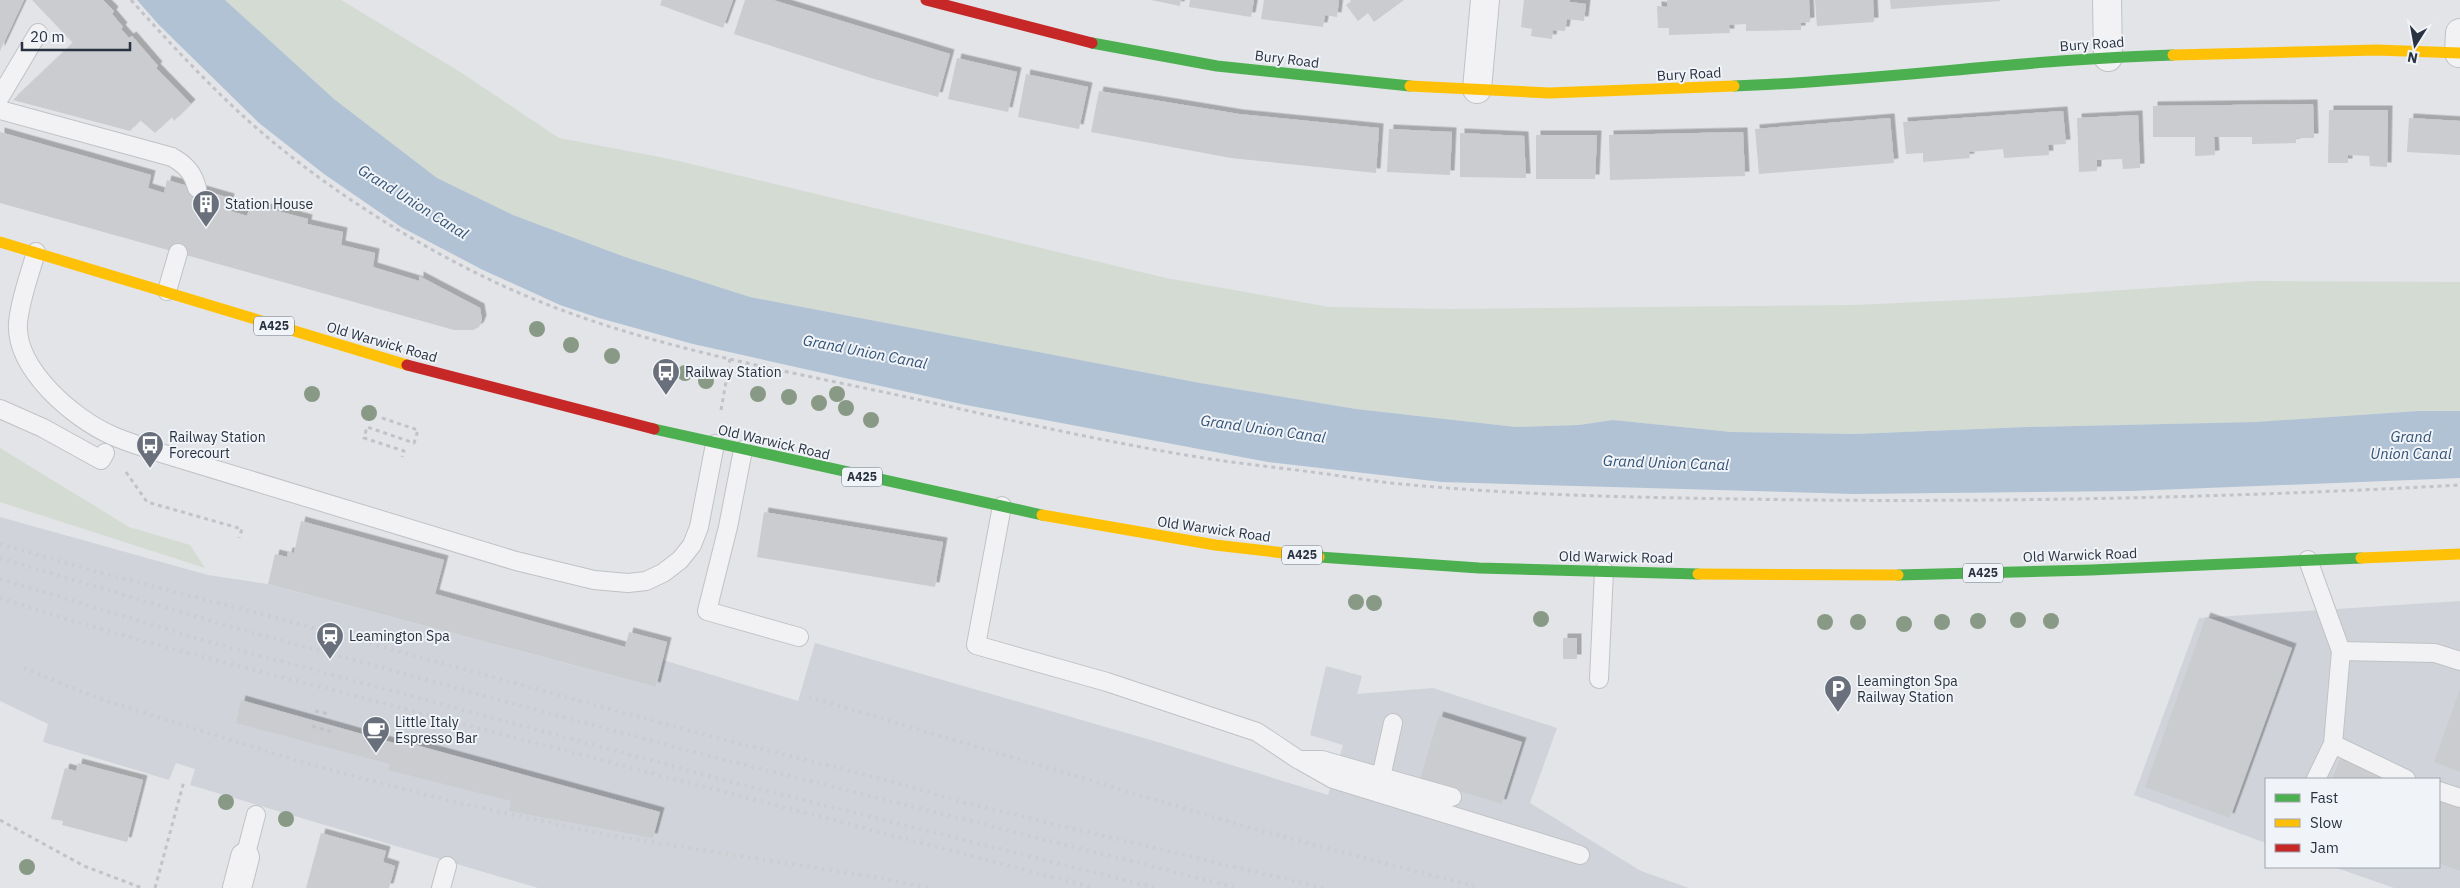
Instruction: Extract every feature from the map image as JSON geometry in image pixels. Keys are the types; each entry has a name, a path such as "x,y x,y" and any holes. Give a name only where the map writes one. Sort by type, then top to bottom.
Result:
{"main road":[{"name":"Bury Road","path":"926,0 1066,38 1122,50 1217,66 1381,84 1559,93 1784,84 2108,57 2460,46"},
{"name":"Old Warwick Road","path":"0,242 168,291 295,333 416,368 600,416 743,450 1133,533 1270,552 1404,563 1604,571 1882,575 2038,572 2460,554"}],"street":[{"path":"1476,89 1485,0"},
{"path":"2107,0 2108,57"},
{"path":"237,888 245,857"}],"lane":[{"path":"0,97 38,33"},
{"path":"0,110 172,157 183,163 190,171 197,188"},
{"path":"36,252 18,323 24,356 50,391 91,424 110,435 151,450 516,560 594,580 611,582 646,581 663,573 680,560 692,545 699,527 716,444"},
{"path":"168,291 178,253"},
{"path":"0,409 43,428 101,460 105,453"},
{"path":"743,450 728,527 707,611 800,637"},
{"path":"1002,506 976,645 1107,682 1257,732 1299,760 1334,779 1580,855"},
{"path":"2308,560 2319,595 2341,651 2333,744 2316,778"},
{"path":"1599,679 1604,571"},
{"path":"2341,651 2435,653 2460,662"},
{"path":"1381,777 1393,723"},
{"path":"2333,744 2404,778"},
{"path":"1299,760 1322,760 1452,797"},
{"path":"2440,791 2460,798"},
{"path":"245,857 256,815"},
{"path":"441,888 447,866"}],"path":[{"path":"131,0 193,67 245,118 306,168 396,228 493,281 551,307 616,329 730,359 1045,427 1212,459 1406,485 1477,490 1755,499 1980,500 2347,491 2460,485"},
{"path":"721,408 730,359"},
{"path":"382,418 418,430 414,443 367,427 364,438 404,451 402,457"},
{"path":"240,538 242,529"},
{"path":"316,711 329,714"},
{"path":"312,726 333,732"},
{"path":"155,888 184,780"},
{"path":"0,820 84,866 142,888"}],"shaded area":[{"path":"225,0 341,0 457,70 559,138 670,159 1166,278 1329,307 1451,309 1855,305 2008,298 2255,281 2460,282 2460,411 2418,411 2257,422 2027,427 1854,434 1731,432 1613,420 1579,425 1516,427 1356,409 1200,383 750,297 625,257 513,215 437,178 334,99"},
{"path":"0,448 129,527 190,545 205,568 0,502"},
{"path":"0,517 208,575 268,584 656,687 663,660 798,701 815,643 1161,743 1328,795 1343,745 1310,735 1326,666 1362,676 1357,694 1433,688 1557,728 1530,803 1641,871 1689,888 538,888 190,785 195,769 176,763 169,780 43,742 48,724 0,701"},
{"path":"2460,601 2460,888 2394,888 2337,868 2440,868 2440,778 2265,778 2265,843 2134,795 2199,618"}],"water":[{"name":"Grand Union Canal","path":"137,0 225,0 334,99 437,178 513,215 625,257 750,297 1200,383 1356,409 1516,427 1579,425 1613,420 1731,432 1854,434 2027,427 2256,422 2418,411 2460,411 2460,478 2131,491 1854,494 1442,482 1268,462 966,405 693,344 599,318 560,305 483,270 401,227 324,174 259,123 159,25"}],"building":[{"path":"0,0 24,0 0,51"},
{"path":"32,0 103,0 114,11 112,14 123,27 121,29 129,38 132,36 158,66 156,68 191,104 174,121 172,117 155,133 140,120 130,131 13,100 73,43"},
{"path":"662,0 733,0 723,28 660,5"},
{"path":"745,0 773,0 950,54 938,97 871,78 734,34"},
{"path":"1151,0 1181,0 1180,6"},
{"path":"1190,0 1254,0 1251,17 1189,7"},
{"path":"1264,0 1339,0 1337,17 1325,15 1323,27 1261,19"},
{"path":"1353,0 1404,0 1374,22 1368,13 1358,21 1346,5"},
{"path":"1524,0 1570,0 1570,2 1586,4 1584,21 1567,19 1565,31 1553,30 1552,39 1531,36 1532,29 1521,27"},
{"path":"1667,0 1809,0 1810,22 1801,23 1801,30 1746,31 1746,24 1729,25 1730,33 1669,35 1669,28 1658,28 1657,6 1667,7"},
{"path":"1815,0 1873,0 1874,22 1817,26"},
{"path":"1890,0 2000,0 2000,1 1891,9"},
{"path":"957,58 1017,72 1008,112 948,99"},
{"path":"1026,74 1088,87 1079,129 1018,117"},
{"path":"1099,91 1239,114 1379,128 1376,173 1231,158 1091,132"},
{"path":"2313,104 2314,138 2296,138 2296,143 2252,144 2252,137 2214,137 2215,155 2195,156 2195,137 2153,137 2153,106"},
{"path":"2329,110 2388,110 2387,167 2370,166 2369,156 2348,155 2348,163 2328,163"},
{"path":"2063,111 2066,144 2048,145 2049,155 2004,158 2003,149 1969,152 1970,158 1923,162 1923,153 1906,154 1903,122"},
{"path":"2138,115 2140,168 2123,169 2122,159 2097,160 2097,171 2079,172 2077,118"},
{"path":"1890,118 1894,163 1759,174 1755,129"},
{"path":"2409,118 2460,121 2460,155 2407,152"},
{"path":"1389,129 1452,132 1450,175 1387,172"},
{"name":"Station House","path":"0,132 151,175 148,188 164,193 167,180 230,198 227,210 247,216 251,204 308,219 307,224 343,232 341,245 375,253 373,267 419,281 419,276 480,308 482,320 479,327 473,330 454,330 0,203"},
{"path":"1743,132 1745,176 1610,180 1609,135"},
{"path":"1460,133 1524,136 1526,178 1460,177"},
{"path":"1536,135 1597,135 1595,179 1536,179"},
{"path":"764,512 943,542 935,587 757,557"},
{"path":"301,521 444,560 435,594 625,647 629,632 667,642 656,687 268,584 275,554 287,557 288,552 294,553"},
{"path":"2206,617 2292,648 2230,818 2145,787"},
{"path":"1563,638 1577,638 1577,659 1563,659"},
{"path":"2460,689 2460,772 2434,762"},
{"path":"241,700 394,743 394,739 660,812 653,838 509,811 511,801 388,770 390,764 236,723"},
{"path":"1439,716 1522,742 1502,804 1420,779"},
{"path":"2340,759 2391,778 2332,778"},
{"path":"78,763 143,780 127,842 62,825 63,821 51,819 65,768 76,771"},
{"path":"2440,796 2460,804 2460,871 2440,863"},
{"path":"321,833 386,851 383,862 395,866 389,888 306,888"}],"railway":[{"path":"0,544 101,573 262,614 683,729 902,784 958,801 1323,888"},
{"path":"0,558 228,626 678,748 1239,888"},
{"path":"0,579 210,642 735,783 1157,888"},
{"path":"0,598 158,645 1095,888"},
{"path":"24,668 92,696 176,723 308,764 450,801 607,835 868,876 931,888"},
{"path":"809,697 1254,829 1480,888"}],"traffic: fast":[{"path":"1092,43 1217,66 1410,86"},
{"path":"1734,86 1844,80 2118,57 2173,55"},
{"path":"654,429 1042,515"},
{"path":"1319,557 1479,568 1698,574"},
{"path":"1898,575 2091,570 2361,558"}],"traffic: slow":[{"path":"2173,55 2377,50 2460,53"},
{"path":"1410,86 1549,93 1734,86"},
{"path":"0,242 407,365"},
{"path":"1042,515 1215,545 1319,557"},
{"path":"2361,558 2460,554"},
{"path":"1698,574 1898,575"}],"traffic: jam":[{"path":"926,0 1092,43"},
{"path":"407,365 654,429"}],"place":[{"name":"Station House","path":"206,228"},
{"name":"Railway Station","path":"666,396"},
{"name":"Railway Station Forecourt","path":"150,469"},
{"name":"Leamington Spa","path":"330,660"},
{"name":"Leamington Spa Railway Station","path":"1838,713"},
{"name":"Little Italy Espresso Bar","path":"376,754"}]}
